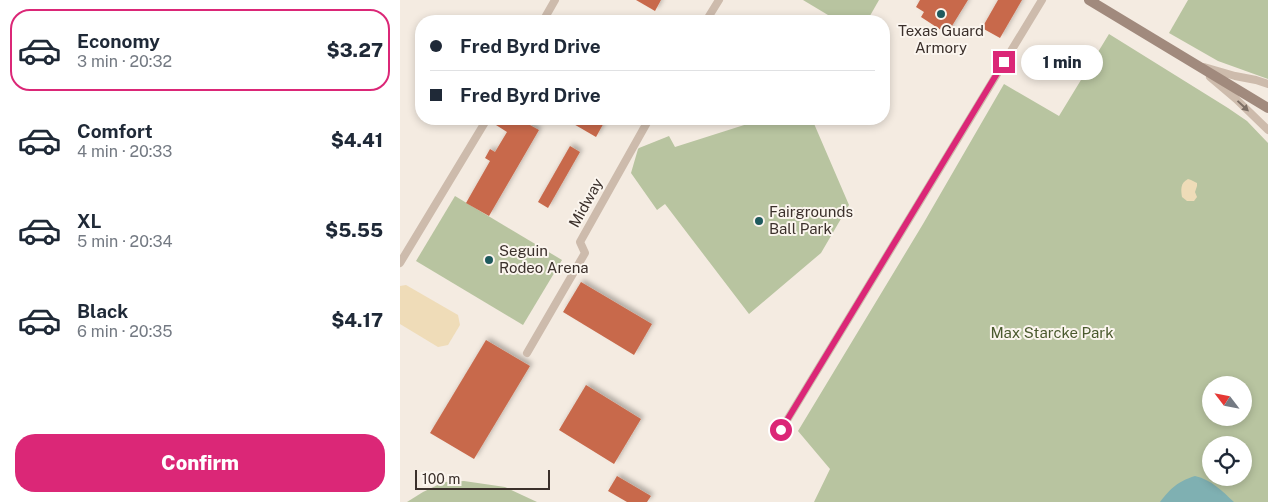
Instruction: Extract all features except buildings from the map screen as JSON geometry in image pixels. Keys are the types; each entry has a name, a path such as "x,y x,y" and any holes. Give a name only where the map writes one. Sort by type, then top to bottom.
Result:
{"main road":[{"path":"1089,0 1268,108"}],"street":[{"path":"546,15 555,0"},
{"path":"710,15 719,0"},
{"path":"781,430 1042,0"},
{"path":"1193,63 1268,84"},
{"path":"1193,63 1268,130"},
{"path":"400,263 483,125"},
{"name":"Midway","path":"527,353 585,253 580,242 646,125"},
{"path":"400,245 408,250"}],"green space":[{"path":"803,0 879,0 870,15 828,15"},
{"path":"1188,0 1268,0 1268,79 1218,61 1169,33"},
{"name":"Max Starcke Park","path":"1109,34 1247,121 1268,143 1268,502 814,502 830,469 798,431 923,224 1004,84 1059,116"},
{"name":"Fairgrounds Ball Park","path":"744,125 815,125 849,205 821,253 749,314 665,204 657,210 631,173 639,148 669,136 675,147"},
{"name":"Seguin Rodeo Arena","path":"455,196 562,260 523,325 416,261"},
{"path":"464,481 505,487 537,502 407,502 444,482"}],"sand":[{"path":"1188,179 1197,183 1195,192 1197,197 1194,201 1187,201 1182,197 1182,185"},
{"path":"406,285 458,315 460,325 448,345 438,347 400,324 400,286"}],"water":[{"path":"1195,476 1201,478 1202,486 1216,486 1234,502 1160,502 1168,492 1184,480"}],"place":[{"name":"Texas Guard Armory","path":"941,14"},
{"name":"Fairgrounds Ball Park","path":"759,221"},
{"name":"Seguin Rodeo Arena","path":"489,260"}],"route":[{"path":"781,430 1004,62"}]}
